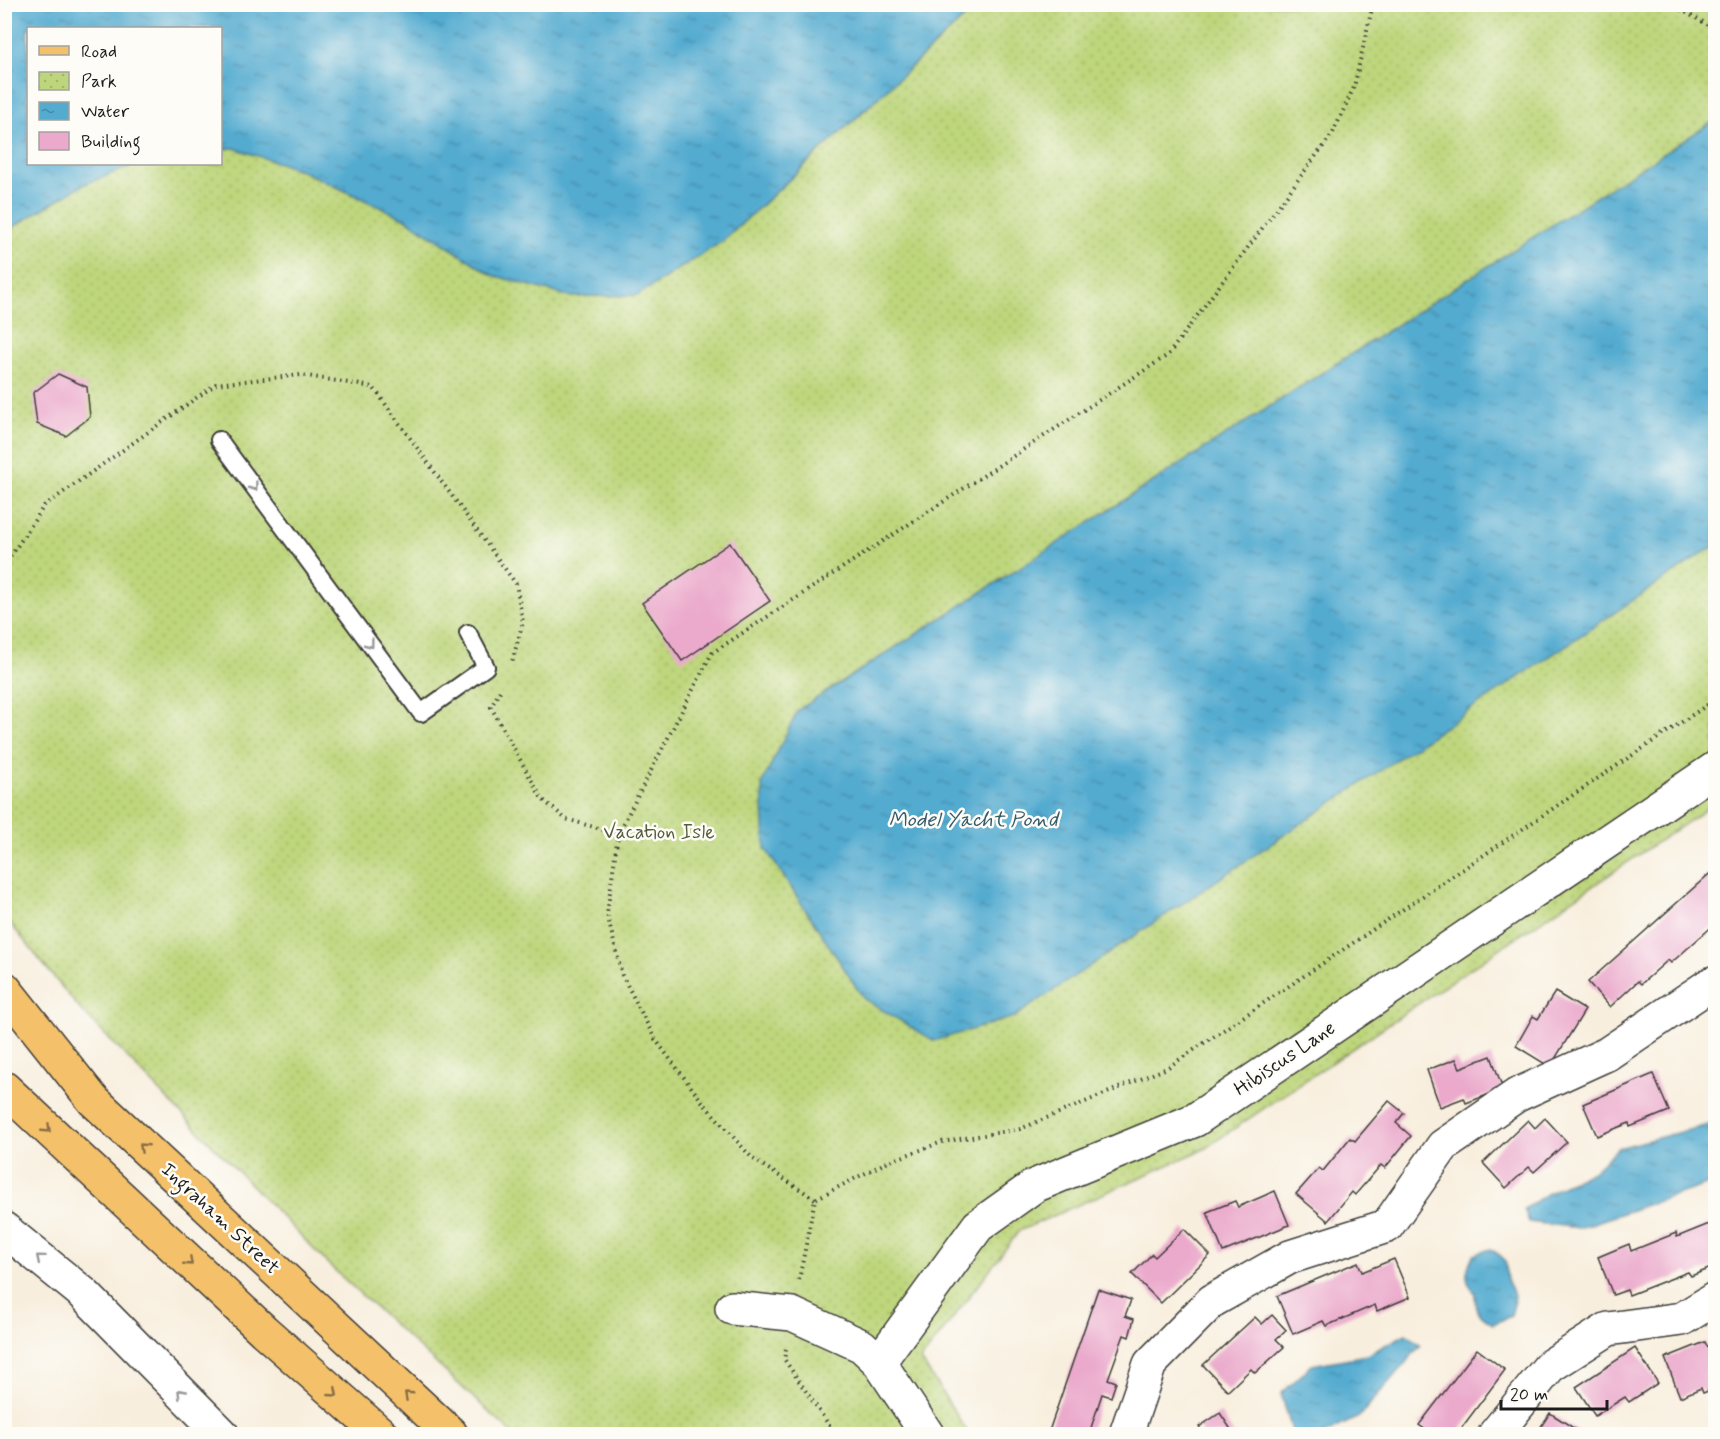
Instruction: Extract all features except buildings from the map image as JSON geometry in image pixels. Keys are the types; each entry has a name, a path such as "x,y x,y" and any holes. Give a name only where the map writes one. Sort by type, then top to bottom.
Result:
{"main road":[{"name":"Ingraham Street","path":"4,988 93,1100 451,1434"},
{"path":"4,1088 264,1331 381,1434"}],"street":[{"name":"Hibiscus Lane","path":"879,1362 978,1226 1034,1186 1195,1120 1716,768"},
{"path":"1126,1434 1150,1364 1212,1301 1290,1257 1387,1226 1443,1146 1517,1095 1606,1054 1716,982"},
{"path":"4,1228 84,1294 222,1434"},
{"path":"1495,1434 1550,1365 1608,1329 1682,1318 1716,1298"},
{"path":"732,1308 792,1314 862,1346 879,1362 927,1434"}],"lane":[{"path":"219,440 421,713 486,667 468,633"}],"path":[{"path":"815,1199 753,1159 704,1104 655,1039 622,975 607,914 618,834 712,653 1168,355 1333,133 1354,87 1373,4"},
{"path":"1670,4 1716,29"},
{"path":"4,566 44,506 216,384 301,375 373,387 516,584 523,622 512,664"},
{"path":"504,683 491,707 542,800 566,819 618,834"},
{"path":"815,1199 885,1163 942,1142 1020,1129 1167,1068 1716,699"},
{"path":"815,1199 784,1359 836,1434"}],"green space":[{"name":"Vacation Isle","path":"978,5 1715,5 1715,803 1204,1149 1019,1231 921,1360 969,1434 513,1434 329,1265 78,1007 5,917 5,232 82,185 134,165 222,165 222,149 234,148 300,170 406,219 492,275 723,241"}],"water":[{"path":"5,4 978,4 723,241 638,295 571,297 492,275 406,219 300,170 234,148 222,149 222,27 27,27 27,165 134,165 82,185 5,232"},
{"name":"Model Yacht Pond","path":"1715,120 1715,545 1014,1017 934,1041 864,999 765,848 762,783 798,710"},
{"path":"1708,1125 1715,1129 1715,1182 1579,1228 1529,1222 1524,1209 1550,1192 1593,1171 1618,1148"},
{"path":"1490,1249 1504,1260 1507,1280 1514,1297 1511,1316 1493,1324 1478,1312 1475,1293 1467,1279 1473,1255"},
{"path":"1406,1334 1421,1345 1359,1417 1324,1434 1293,1434 1281,1394 1312,1365 1367,1355"}]}
